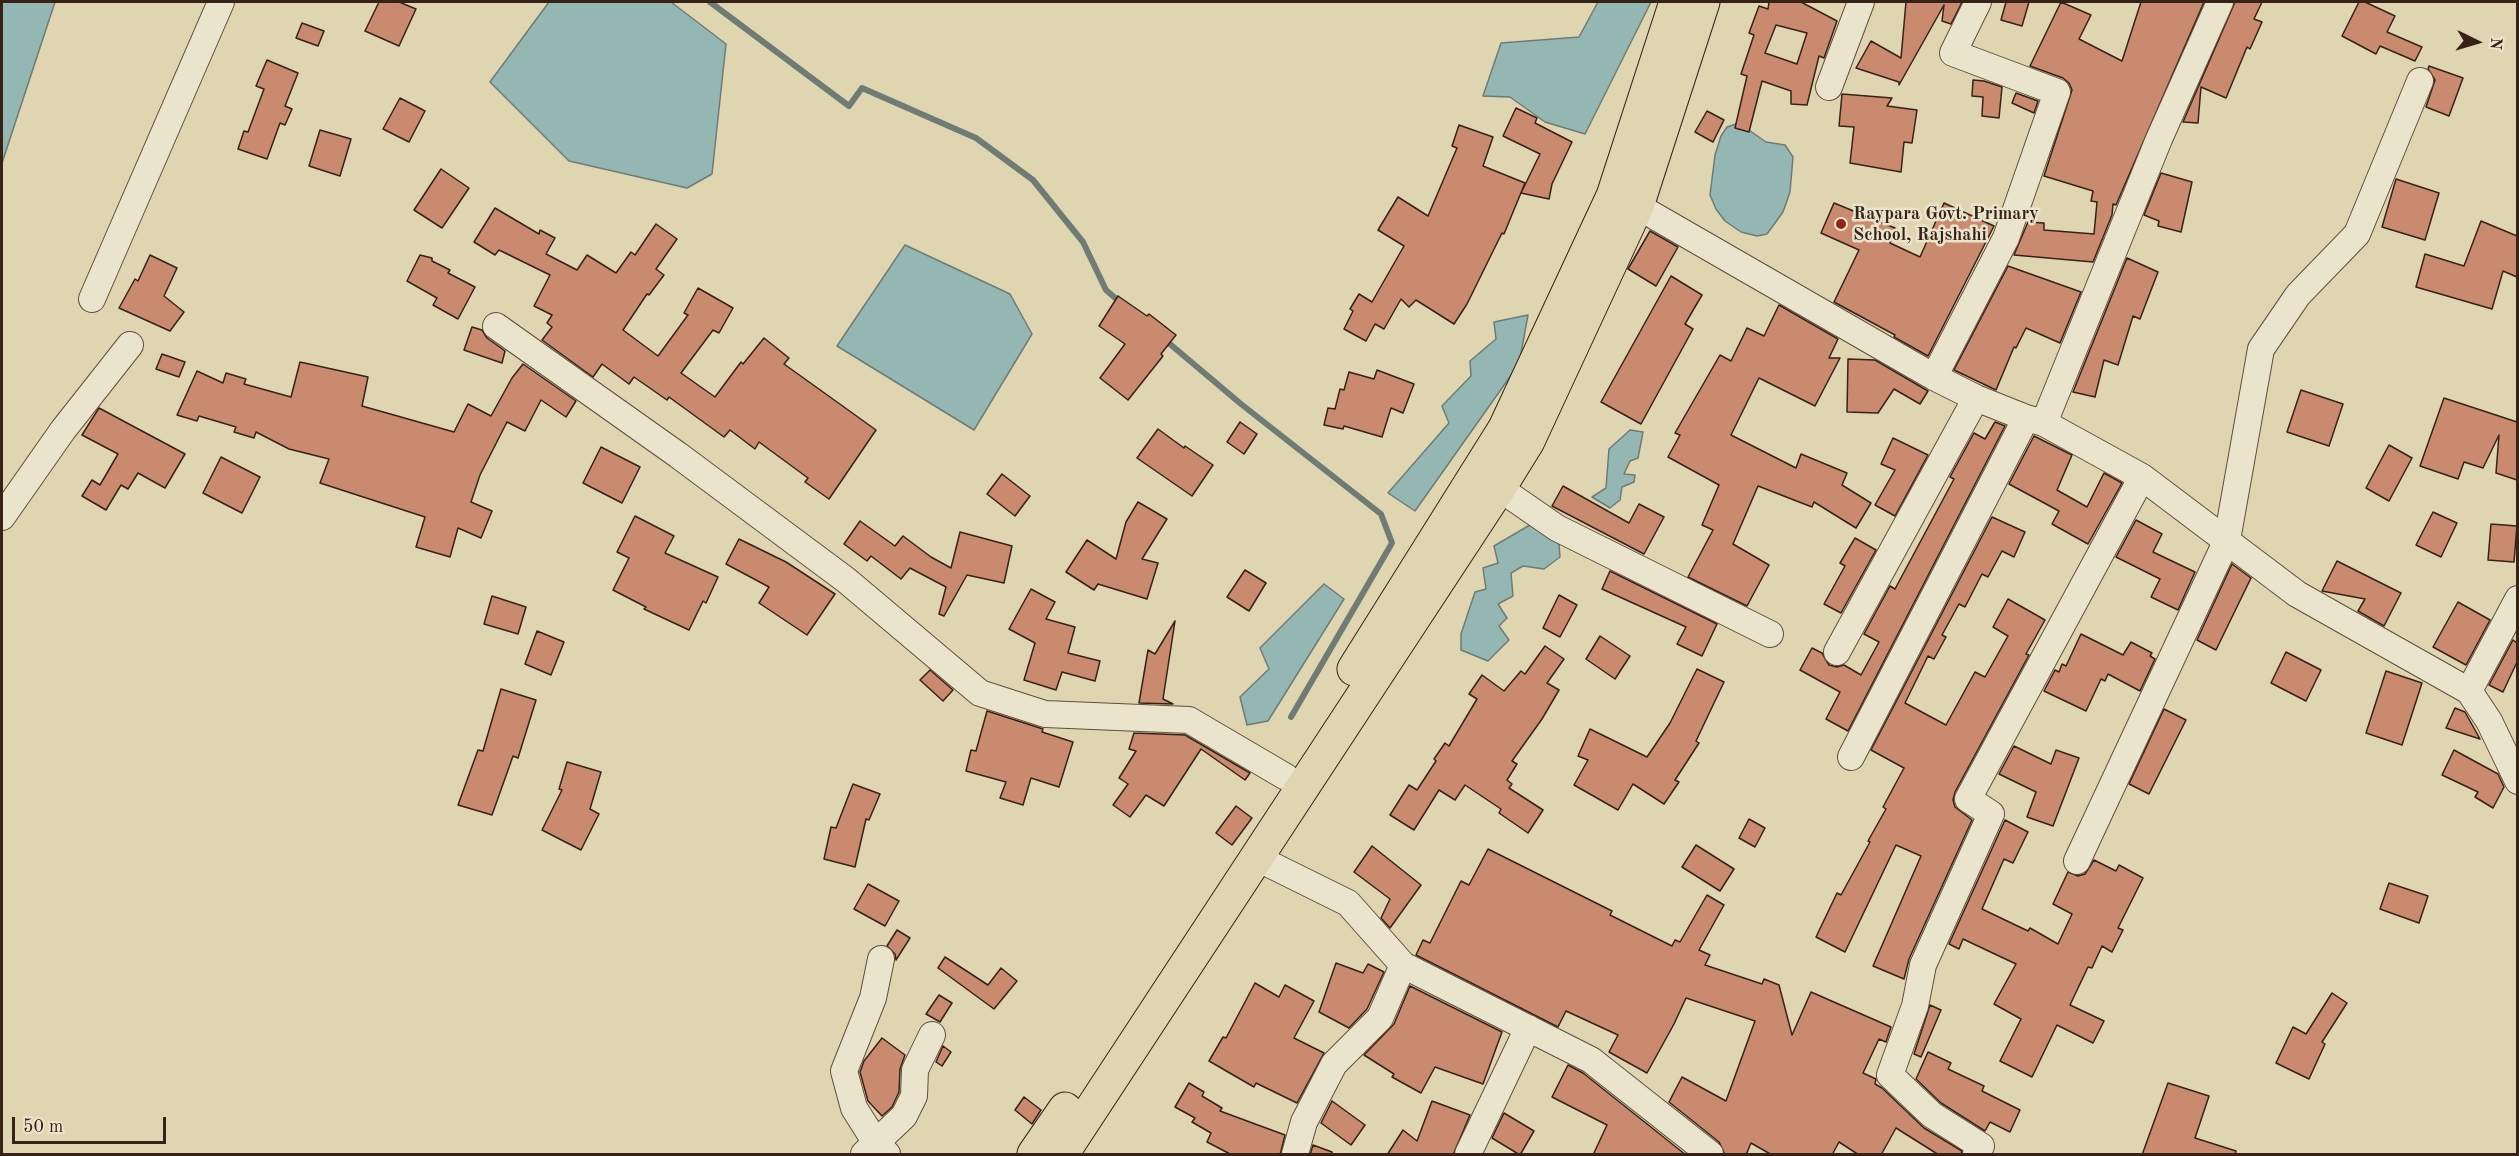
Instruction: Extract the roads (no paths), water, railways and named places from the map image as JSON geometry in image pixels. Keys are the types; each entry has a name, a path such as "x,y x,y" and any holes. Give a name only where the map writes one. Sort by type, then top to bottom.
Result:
{"highway":[{"path":"1034,1155 1286,777 1505,428 1612,196 1676,2"},
{"path":"1062,1155 1500,488 1528,441 1637,206 1703,2"}],"street":[{"path":"92,299 221,2"},
{"path":"1829,87 1861,2"},
{"path":"1934,377 2006,238 2057,92 1953,53 1978,2"},
{"path":"1851,757 2035,421 2220,2"},
{"path":"2077,861 2227,540 2261,349 2298,295 2357,234 2420,81"},
{"path":"1637,206 1934,377 1976,398 2035,421 2142,477 2297,594 2469,691 2489,721 2517,782"},
{"path":"496,326 678,455 846,580 980,693 1045,714 1189,720 1286,777"},
{"path":"2,517 63,430 130,345"},
{"path":"1837,652 1976,398"},
{"path":"1976,1155 1981,1146 1932,1114 1890,1075 1915,1006 1923,965 1991,814 1968,799 2142,477"},
{"path":"1500,488 1557,528 1770,634"},
{"path":"2469,691 2517,599"},
{"path":"1257,858 1348,903 1403,965 1591,1060 1710,1155"},
{"path":"881,959 873,998 844,1071 854,1108 875,1151 904,1116 914,1096 915,1070 932,1035"},
{"path":"1295,1155 1304,1122 1334,1064 1380,1018 1403,965"},
{"path":"1468,1155 1528,1028"}],"water":[{"path":"2,2 55,2 2,163"},
{"path":"549,2 671,2 726,44 712,174 687,188 569,161 490,82"},
{"path":"1598,2 1651,2 1585,134 1545,122 1510,97 1483,96 1501,43 1579,37"},
{"path":"1736,124 1766,142 1785,145 1793,157 1790,192 1783,212 1767,234 1757,236 1741,232 1725,221 1710,195 1715,155 1721,136 1727,127"},
{"path":"905,245 1010,294 1032,334 974,430 837,346"},
{"path":"1528,315 1519,364 1415,511 1388,493 1449,423 1442,406 1471,376 1470,361 1496,339 1494,322"},
{"path":"1630,430 1643,432 1638,458 1630,461 1624,474 1635,475 1634,482 1622,487 1620,500 1610,508 1592,497 1606,488 1609,449"},
{"path":"1535,522 1558,533 1560,557 1544,569 1523,566 1511,573 1513,596 1498,604 1507,618 1499,626 1509,640 1488,661 1461,650 1461,634 1475,592 1486,589 1483,568 1498,563 1494,546"},
{"path":"1324,584 1344,599 1268,721 1247,725 1240,697 1269,669 1260,648"}],"waterway":[{"path":"710,2 849,106 862,88 976,138 1033,180 1083,242 1106,290 1121,303"},
{"path":"1164,339 1241,404 1381,514 1392,543 1291,717"}],"place":[{"name":"Raypara Govt. Primary School, Rajshahi","path":"1841,224"}]}
